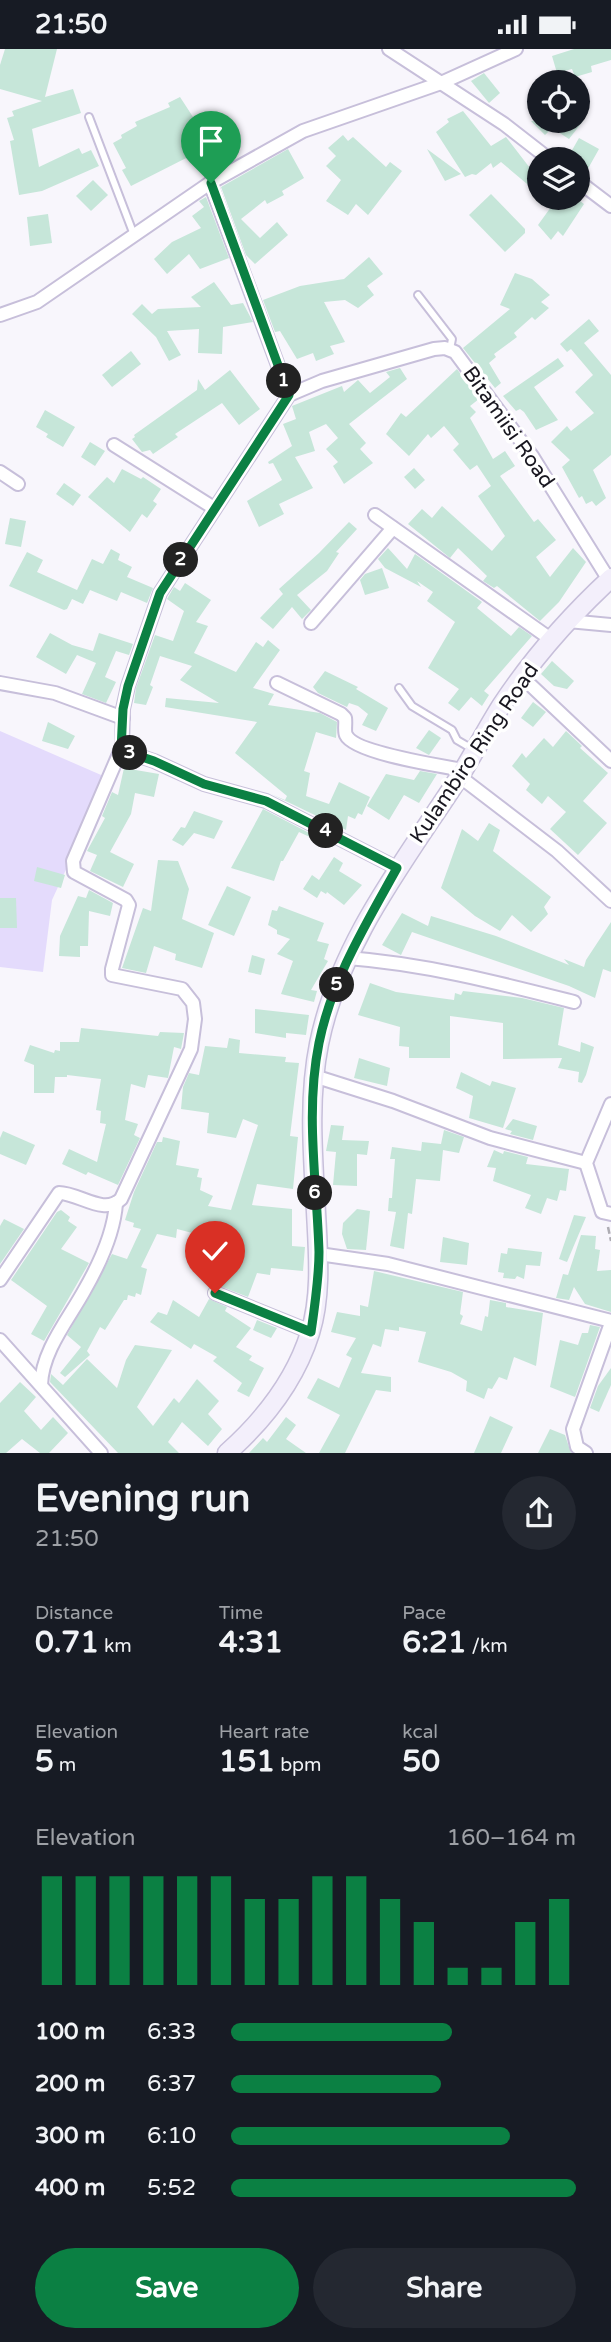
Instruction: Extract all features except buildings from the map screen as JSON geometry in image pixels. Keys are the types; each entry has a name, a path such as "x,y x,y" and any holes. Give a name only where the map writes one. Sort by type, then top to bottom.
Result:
{"street":[{"path":"388,49 504,124 534,147"},
{"path":"0,315 37,302 211,183 303,131 441,83 516,49"},
{"path":"41,1385 42,1371 48,1355 85,1289 110,1236 116,1203 125,1192 159,1113 191,1049 195,1029 193,1003 182,989 112,975 129,905 126,900 72,869 75,853 121,750 128,686 160,593 289,395 211,183"},
{"path":"590,190 611,206"},
{"name":"Bitamiisi Road","path":"289,395 322,381 397,359 434,349 450,349 455,352 532,456 610,579"},
{"path":"114,445 214,508"},
{"path":"0,472 18,484"},
{"path":"375,515 552,640"},
{"path":"311,623 393,528"},
{"name":"Kulambiro Ring Road","path":"235,1451 285,1387 311,1332 319,1254 313,1152 314,1076 330,1002 348,958 397,868 522,677 568,621 610,579"},
{"path":"568,621 611,625"},
{"path":"522,677 611,761"},
{"path":"0,683 55,693 123,718"},
{"path":"277,683 341,714 345,718 348,738 366,749 461,773 557,851 611,901"},
{"path":"121,750 154,761 204,784 266,801 397,868"},
{"path":"348,958 396,961 458,972 575,1002"},
{"path":"314,1076 393,1101 490,1138 586,1163"},
{"path":"611,1104 586,1163 602,1212 611,1214"},
{"path":"0,1280 59,1193 105,1206 116,1203"},
{"path":"319,1254 388,1264 611,1322 573,1429 577,1447 586,1453"},
{"path":"215,1293 311,1332"},
{"path":"0,1340 101,1453"}],"lane":[{"path":"89,117 134,235"},
{"path":"418,295 452,339 450,349"},
{"path":"399,688 412,706 452,730 457,740 475,751"}],"shaded area":[{"path":"0,731 108,778 52,900 43,972 0,967"}],"route":[{"path":"211,183 289,395 160,593 149,617 128,686 123,709 121,750 154,761 204,784 266,801 397,868 348,958 330,1002 319,1043 314,1076 313,1152 319,1254 311,1332 215,1293"}]}
